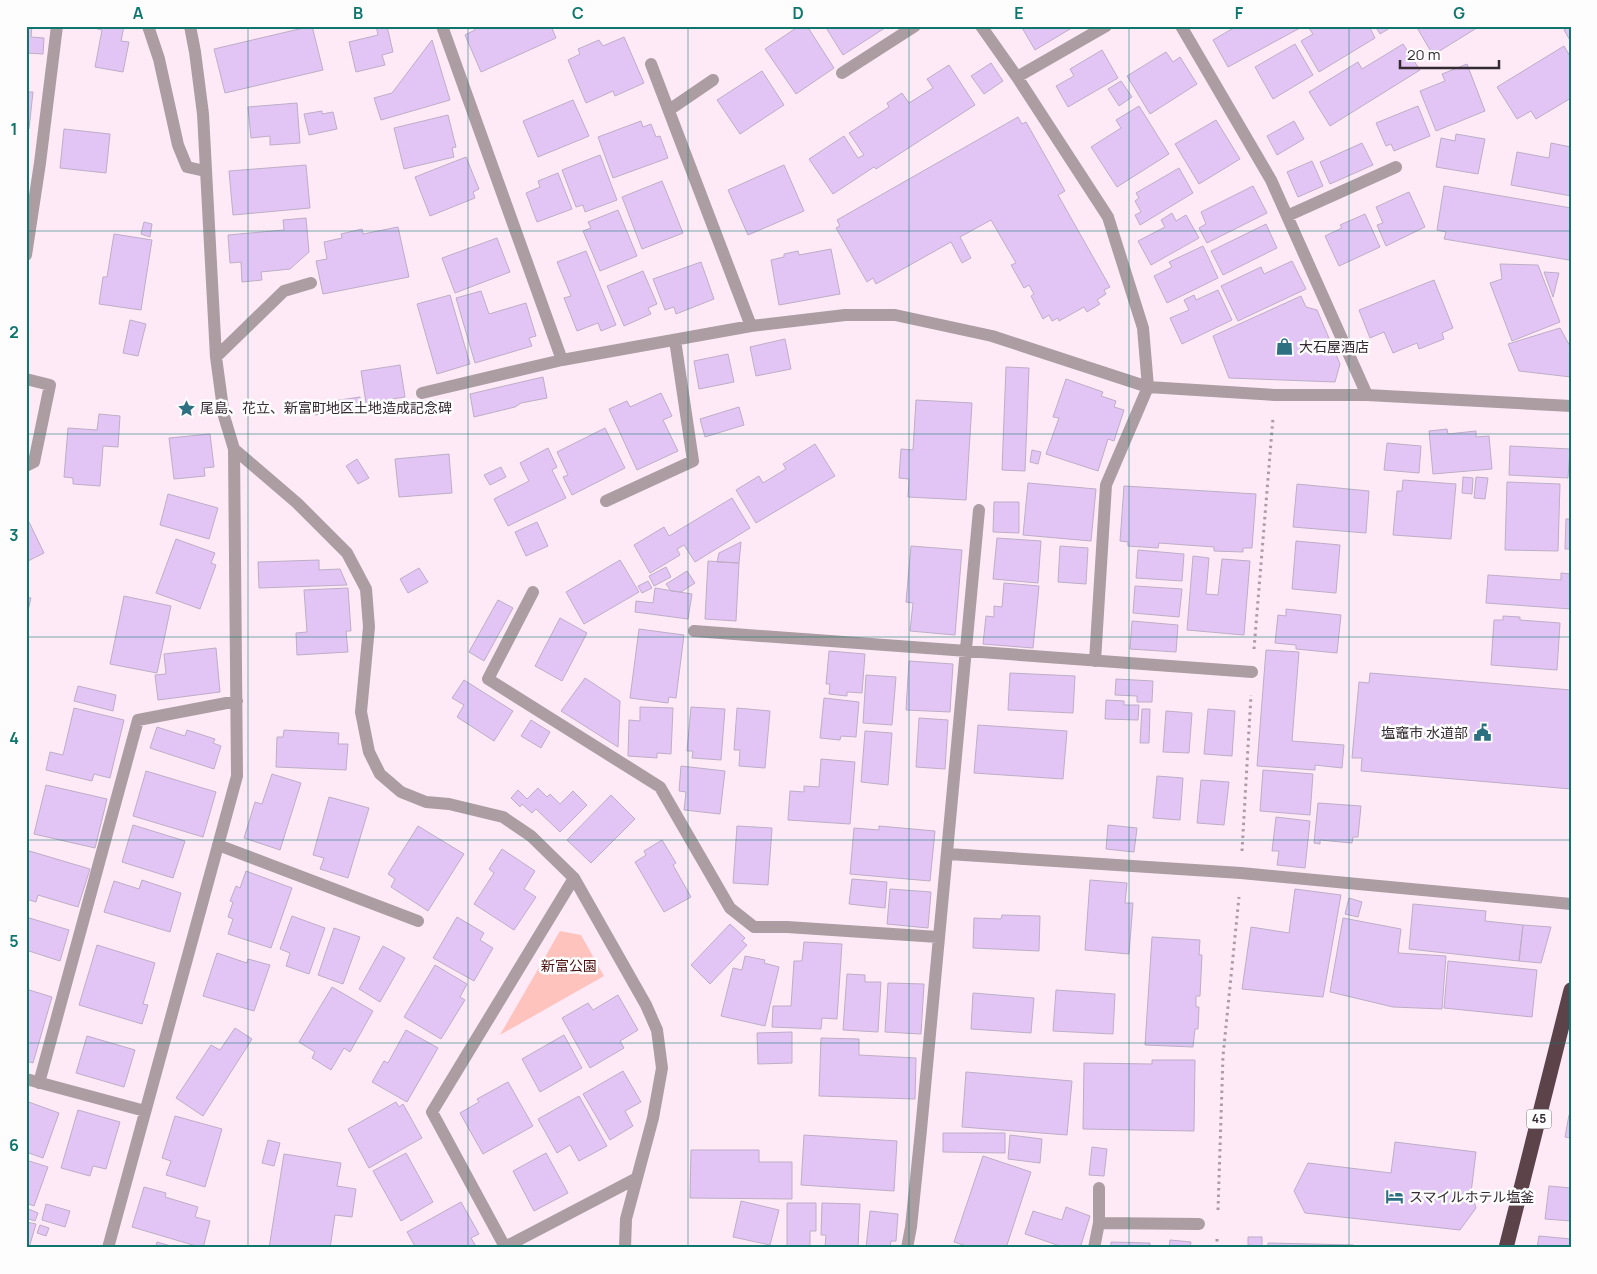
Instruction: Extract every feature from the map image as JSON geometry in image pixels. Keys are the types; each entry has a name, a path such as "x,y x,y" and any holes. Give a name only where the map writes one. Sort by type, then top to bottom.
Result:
{"highway":[{"name":"45","path":"1506,1248 1571,990"}],"street":[{"path":"26,255 40,163 57,26"},
{"path":"148,26 159,59 178,145 187,167 205,171"},
{"path":"108,1248 238,776 234,449 224,416 216,357 203,114 190,26"},
{"path":"442,26 562,360"},
{"path":"842,73 915,26"},
{"path":"981,26 1017,77 1108,217 1143,328 1148,387 1106,485 1095,661"},
{"path":"1017,77 1106,26"},
{"path":"1181,26 1267,174 1367,395"},
{"path":"651,64 751,326"},
{"path":"669,110 713,80"},
{"path":"1287,216 1396,167"},
{"path":"216,357 284,291 310,283"},
{"path":"422,393 562,360 751,326 846,315 895,315 992,336 1148,387 1275,396 1367,395 1571,406"},
{"path":"606,501 693,461 675,340"},
{"path":"26,379 50,385 34,462 26,466"},
{"path":"234,449 297,503 347,553 366,589 369,627 361,712 369,752 380,774 401,792 426,802 449,804 503,817 532,836 574,878 646,1004 657,1030 662,1068 653,1118 626,1219 625,1248"},
{"path":"907,1248 912,1227 979,510"},
{"path":"533,592 488,680 660,787 730,908 754,927 787,927 938,937"},
{"path":"694,631 1252,672"},
{"path":"39,1083 138,720 237,701"},
{"path":"218,845 418,921"},
{"path":"948,854 1241,873 1571,904"},
{"path":"574,878 432,1112 506,1247 637,1178"},
{"path":"26,1079 145,1111"},
{"path":"1094,1248 1099,1223 1099,1188"},
{"path":"1099,1223 1199,1224"}],"path":[{"path":"1218,1214 1223,1056 1241,873 1252,672 1275,396"},
{"path":"1217,1232 1217,1248"}],"green space":[{"name":"新富公園","path":"560,931 581,935 604,976 500,1035"}],"building":[{"path":"26,26 32,26 31,37 44,38 43,54 26,53"},
{"path":"86,26 124,26 121,41 129,42 123,72 95,67 102,30"},
{"path":"312,26 323,70 225,93 214,49"},
{"path":"376,26 387,26 393,52 382,55 385,65 356,72 349,42 378,35"},
{"path":"474,26 551,26 556,38 481,72 465,35 475,30"},
{"path":"799,26 807,26 834,68 796,94 765,49"},
{"path":"825,26 888,26 843,55"},
{"path":"1021,26 1075,26 1035,50"},
{"path":"1237,26 1300,26 1300,28 1228,67 1213,40"},
{"path":"1369,26 1375,38 1319,72 1301,41 1313,34 1308,27"},
{"path":"1375,26 1393,26 1380,34"},
{"path":"1416,26 1480,26 1433,55"},
{"path":"1571,26 1571,42 1564,30"},
{"path":"624,37 644,83 615,96 613,91 586,103 568,60 580,54 578,49 599,40 603,46"},
{"path":"432,40 450,100 381,120 374,98 392,93"},
{"path":"1295,44 1313,75 1273,99 1255,67"},
{"path":"1403,44 1420,70 1330,126 1309,92 1358,62 1362,69"},
{"path":"1564,46 1571,58 1571,98 1536,119 1531,111 1517,119 1497,87"},
{"path":"1102,50 1118,78 1068,107 1056,86 1074,76 1070,69"},
{"path":"1166,52 1173,62 1180,57 1197,84 1150,114 1127,76"},
{"path":"991,63 1003,81 984,94 971,76"},
{"path":"1467,64 1485,111 1436,131 1420,91 1445,81 1442,74"},
{"path":"949,65 975,105 876,169 874,167 833,194 809,159 844,136 858,158 864,155 849,133 889,107 887,103 902,93 909,103 933,88 927,79"},
{"path":"762,71 784,105 740,134 717,100"},
{"path":"1121,81 1132,97 1119,106 1108,89"},
{"path":"26,92 33,92 29,129 26,129"},
{"path":"573,100 589,136 538,157 523,121"},
{"path":"297,103 300,143 270,145 270,136 251,138 248,107"},
{"path":"1139,106 1169,154 1117,187 1091,147 1121,128 1116,120"},
{"path":"1418,106 1430,136 1394,151 1391,144 1386,146 1376,123"},
{"path":"322,111 322,114 333,112 337,129 309,135 304,114"},
{"path":"448,115 456,147 452,148 454,157 404,169 394,128"},
{"path":"1018,117 1022,124 1026,122 1065,191 1058,195 1110,287 1104,290 1106,294 1097,300 1100,304 1087,312 1084,307 1059,321 1058,318 1052,321 1049,315 1043,319 1031,296 1034,294 1029,285 1024,288 1011,265 1016,263 991,220 960,237 971,258 962,263 951,242 876,284 873,278 867,282 836,228 840,226 837,220"},
{"path":"1216,120 1240,159 1199,184 1175,144"},
{"path":"641,121 643,127 651,124 656,137 660,136 668,158 613,178 598,137"},
{"path":"1294,121 1304,139 1277,155 1267,136"},
{"path":"64,129 110,134 106,173 60,168"},
{"path":"1456,134 1485,139 1478,174 1436,167 1441,138 1455,141"},
{"path":"1362,143 1373,165 1330,184 1320,162"},
{"path":"1551,143 1571,147 1571,196 1511,185 1517,152 1549,158"},
{"path":"600,155 617,200 585,212 583,205 576,207 562,170"},
{"path":"466,157 479,189 473,192 475,198 430,216 415,177"},
{"path":"1312,161 1323,186 1298,197 1287,172"},
{"path":"306,165 310,208 233,215 229,171"},
{"path":"784,165 804,211 748,235 728,190"},
{"path":"1179,168 1193,193 1140,225 1135,215 1141,212 1135,201 1139,198 1136,193"},
{"path":"558,173 572,209 537,222 526,193 540,187 538,181"},
{"path":"662,181 683,233 642,249 622,197"},
{"path":"1253,186 1267,213 1207,243 1199,228 1206,224 1201,212"},
{"path":"1444,186 1571,208 1571,250 1569,260 1444,239 1446,232 1437,230"},
{"path":"1409,192 1425,227 1386,246 1377,225 1383,223 1376,207"},
{"path":"618,210 637,256 600,271 583,231 591,228 588,222"},
{"path":"1172,213 1176,221 1186,215 1199,238 1151,265 1138,241 1165,227 1161,220"},
{"path":"1365,214 1380,247 1339,266 1325,236 1342,228 1340,225"},
{"path":"306,218 309,252 290,269 261,272 262,280 242,282 241,262 230,263 228,235 284,230 283,220"},
{"path":"144,222 152,224 150,237 141,234"},
{"path":"1266,224 1277,248 1223,275 1211,251"},
{"path":"398,227 409,277 323,294 316,261 327,259 324,242 342,238 341,234 362,229 363,234"},
{"path":"114,234 152,240 141,310 99,304 103,277 107,277"},
{"path":"497,238 510,272 455,293 442,258"},
{"path":"1203,246 1218,278 1167,303 1154,276 1172,267 1169,262"},
{"path":"831,249 840,294 779,305 771,260 784,257 784,254 798,251 799,255"},
{"path":"586,251 616,325 601,331 598,323 577,331 564,298 571,296 557,262"},
{"path":"1292,261 1306,289 1238,321 1221,286 1261,267 1264,274"},
{"path":"701,262 714,299 676,314 674,307 665,310 653,279"},
{"path":"1500,264 1538,265 1560,322 1512,341 1490,283 1502,279"},
{"path":"643,271 657,304 648,308 651,314 624,326 607,286"},
{"path":"1544,272 1559,273 1553,297"},
{"path":"1434,280 1453,328 1442,333 1444,339 1419,349 1417,343 1393,353 1384,332 1370,338 1359,310"},
{"path":"1218,290 1232,320 1182,344 1170,318 1189,310 1184,300 1194,295 1196,300"},
{"path":"481,291 489,314 526,303 536,336 529,338 532,346 475,363 456,298"},
{"path":"450,295 470,364 437,374 417,304"},
{"path":"1301,296 1306,307 1317,310 1340,364 1335,382 1229,378 1213,336"},
{"path":"130,320 146,324 138,356 123,353"},
{"path":"1560,328 1571,348 1571,377 1519,371 1508,344"},
{"path":"785,339 791,369 756,376 750,347"},
{"path":"728,354 734,382 699,389 694,361"},
{"path":"400,365 405,397 366,403 361,371"},
{"path":"1006,367 1029,368 1025,471 1002,470"},
{"path":"543,377 547,398 521,403 515,407 474,417 470,394"},
{"path":"1066,379 1103,392 1101,396 1116,401 1114,407 1124,410 1114,441 1108,439 1098,471 1046,454 1059,418 1053,417"},
{"path":"661,393 672,416 663,420 678,451 637,470 609,409 627,401 630,407"},
{"path":"360,397 362,408 315,415 313,404"},
{"path":"916,400 972,403 966,500 908,497 909,479 899,478 901,449 913,450"},
{"path":"739,407 744,425 705,437 700,419"},
{"path":"99,414 120,416 118,447 103,446 100,486 73,484 73,478 64,477 68,428 97,430"},
{"path":"605,428 625,468 572,495 563,477 568,475 557,452"},
{"path":"1447,429 1448,434 1476,431 1476,437 1489,436 1492,469 1433,474 1429,431"},
{"path":"210,434 214,467 204,468 205,476 174,479 169,438"},
{"path":"1387,443 1421,446 1419,473 1384,470"},
{"path":"815,444 835,476 756,523 736,490 759,476 763,483 786,469 783,464"},
{"path":"1510,446 1570,449 1568,478 1509,475"},
{"path":"548,448 557,467 552,470 566,498 508,526 494,499 529,481 520,463"},
{"path":"1032,450 1041,452 1038,464 1030,462"},
{"path":"449,454 452,493 399,497 395,459"},
{"path":"357,459 369,478 358,484 346,466"},
{"path":"501,467 506,477 490,485 484,475"},
{"path":"1463,477 1473,478 1472,494 1462,493"},
{"path":"1476,477 1488,478 1485,499 1474,498"},
{"path":"1403,480 1456,484 1451,539 1393,535 1397,491 1402,491"},
{"path":"1507,482 1560,484 1558,551 1505,550"},
{"path":"1028,483 1096,489 1091,541 1023,535"},
{"path":"1297,484 1369,491 1366,533 1293,527"},
{"path":"1124,486 1256,494 1252,548 1243,548 1243,552 1214,551 1214,547 1159,543 1158,548 1128,546 1128,542 1120,541"},
{"path":"168,494 218,508 209,539 160,525"},
{"path":"732,498 750,528 695,562 684,545 677,549 680,555 650,573 634,545 664,527 669,536"},
{"path":"994,502 1019,502 1019,533 993,532"},
{"path":"1566,519 1571,519 1571,549 1565,549"},
{"path":"29,522 44,553 26,562 26,523"},
{"path":"537,522 548,546 526,556 515,532"},
{"path":"997,538 1041,541 1038,583 993,579"},
{"path":"176,539 215,553 211,563 216,565 200,609 156,593"},
{"path":"1296,541 1340,545 1336,593 1292,589"},
{"path":"741,542 739,563 717,562 719,553"},
{"path":"911,546 962,550 955,635 910,631 913,603 906,602"},
{"path":"1060,546 1088,548 1086,584 1058,582"},
{"path":"1138,550 1184,554 1182,581 1136,578"},
{"path":"1193,556 1209,558 1206,594 1218,595 1222,559 1250,561 1244,635 1187,630"},
{"path":"319,560 319,570 340,569 347,585 259,588 258,562"},
{"path":"620,560 639,592 584,624 566,592"},
{"path":"708,561 739,563 736,621 705,619"},
{"path":"666,567 671,577 654,586 649,576"},
{"path":"419,568 428,582 408,593 400,579"},
{"path":"687,571 695,583 681,592 671,591 666,584"},
{"path":"1561,573 1571,574 1571,609 1486,603 1488,575 1561,580"},
{"path":"648,581 652,588 642,593 638,586"},
{"path":"1004,583 1039,586 1033,648 983,644 986,616 994,617 994,606 1002,607"},
{"path":"1135,586 1182,589 1179,617 1133,613"},
{"path":"348,588 351,631 346,631 348,652 297,655 296,633 307,632 304,590"},
{"path":"655,588 692,594 688,619 635,612 636,601 653,603"},
{"path":"124,596 171,606 157,673 110,664"},
{"path":"26,597 31,598 26,619"},
{"path":"498,600 513,608 484,661 469,652"},
{"path":"1286,609 1341,615 1337,653 1296,649 1296,645 1275,643 1278,615 1286,616"},
{"path":"1503,616 1520,617 1520,620 1560,623 1557,670 1491,665 1494,620 1503,620"},
{"path":"560,618 587,633 562,681 535,666"},
{"path":"1132,621 1178,625 1176,652 1130,649"},
{"path":"639,629 684,635 676,698 669,697 668,703 630,698"},
{"path":"216,648 220,692 158,700 155,675 166,674 164,654"},
{"path":"1266,650 1299,652 1292,741 1344,745 1342,768 1315,765 1315,770 1257,766"},
{"path":"829,651 865,654 862,693 847,692 847,696 829,694 830,684 826,684"},
{"path":"909,661 953,664 950,712 906,710"},
{"path":"1010,673 1075,676 1073,713 1008,710"},
{"path":"1370,673 1571,690 1571,789 1361,771 1362,758 1352,758 1359,682 1369,683"},
{"path":"866,675 896,677 892,725 863,723"},
{"path":"585,678 620,701 618,747 561,711"},
{"path":"1116,679 1153,681 1152,702 1137,702 1137,696 1115,695"},
{"path":"464,680 513,711 494,741 457,717 464,705 452,698"},
{"path":"78,686 116,695 113,711 74,701"},
{"path":"824,698 859,702 856,737 841,736 840,740 820,738"},
{"path":"1106,700 1124,701 1124,705 1139,705 1138,720 1105,719"},
{"path":"640,707 673,708 671,754 657,753 657,758 628,756 629,720 640,721"},
{"path":"691,707 725,709 721,760 692,758 693,751 687,751"},
{"path":"74,708 124,720 110,778 94,774 92,781 46,770 50,752 63,755"},
{"path":"737,708 770,711 765,768 739,766 740,750 734,750"},
{"path":"1142,709 1150,709 1149,743 1140,743"},
{"path":"1208,709 1235,711 1232,756 1204,754"},
{"path":"1166,711 1192,713 1189,753 1163,752"},
{"path":"919,718 948,720 945,769 916,767"},
{"path":"531,720 550,732 541,748 521,736"},
{"path":"978,725 1067,731 1063,779 974,773"},
{"path":"157,727 185,736 187,730 215,739 213,743 221,746 214,769 150,748"},
{"path":"284,730 339,733 338,744 348,744 346,770 276,767 277,737 283,737"},
{"path":"865,731 892,733 888,785 861,782"},
{"path":"821,759 855,762 850,824 788,820 790,791 804,792 804,786 819,787"},
{"path":"681,766 725,771 720,814 684,810 686,792 679,791"},
{"path":"1263,770 1313,774 1310,815 1260,811"},
{"path":"146,771 216,792 203,837 133,816"},
{"path":"272,774 301,783 280,850 244,838 255,802 262,804"},
{"path":"1157,776 1183,778 1180,820 1153,818"},
{"path":"1201,780 1229,782 1224,825 1197,823"},
{"path":"46,785 107,799 95,848 34,834"},
{"path":"538,788 547,797 550,794 560,804 573,791 587,805 560,832 536,809 532,813 522,804 520,807 511,798 518,790 527,799"},
{"path":"611,795 635,819 591,863 567,840"},
{"path":"329,797 369,808 348,878 320,869 324,858 313,855"},
{"path":"1318,803 1361,806 1358,837 1353,837 1352,843 1320,840 1320,844 1314,843"},
{"path":"1276,817 1310,821 1305,868 1277,865 1279,851 1272,851"},
{"path":"133,825 185,841 173,878 122,862"},
{"path":"1108,825 1137,828 1134,852 1106,849"},
{"path":"418,826 464,854 428,911 391,887 395,879 388,874"},
{"path":"737,826 772,828 768,885 733,883"},
{"path":"879,826 935,831 930,881 850,874 854,828 879,830"},
{"path":"662,840 676,863 673,865 691,897 664,912 635,862 646,855 644,851"},
{"path":"502,849 535,871 524,889 536,897 514,930 474,904 494,873 489,869"},
{"path":"26,850 90,869 78,907 38,895 36,902 26,899"},
{"path":"246,871 292,888 271,948 228,934 233,919 228,917 233,902 230,901 236,886 240,888"},
{"path":"852,879 887,882 885,908 849,904"},
{"path":"142,880 181,893 170,932 104,912 114,881 139,889"},
{"path":"1090,880 1127,883 1125,903 1133,903 1129,954 1085,950"},
{"path":"890,889 931,892 928,928 887,924"},
{"path":"1295,889 1341,895 1323,997 1242,989 1251,927 1289,933"},
{"path":"1349,898 1362,902 1358,917 1345,914"},
{"path":"1413,904 1486,911 1485,921 1523,925 1519,961 1409,949"},
{"path":"1002,915 1040,916 1039,951 973,948 974,918 1001,919"},
{"path":"292,916 325,928 309,974 286,966 290,953 280,949"},
{"path":"26,917 69,930 60,961 26,950"},
{"path":"457,917 484,933 480,940 493,948 474,981 433,958"},
{"path":"1343,918 1401,929 1398,953 1446,956 1442,1009 1393,1007 1330,992"},
{"path":"730,924 745,938 742,941 747,945 710,984 691,965"},
{"path":"1523,925 1551,927 1541,963 1519,961"},
{"path":"334,928 360,937 343,984 318,975"},
{"path":"1152,937 1200,940 1199,955 1202,955 1200,996 1196,996 1196,1007 1199,1007 1198,1029 1195,1029 1193,1047 1145,1045"},
{"path":"804,942 842,944 837,1019 822,1018 821,1029 772,1027 773,1006 791,1006 794,961 802,961"},
{"path":"97,945 155,963 143,1004 148,1005 142,1024 79,1005"},
{"path":"383,946 405,958 380,1002 359,989"},
{"path":"217,953 247,963 248,959 270,965 254,1011 203,996"},
{"path":"745,956 765,960 764,963 779,967 765,1026 721,1016 733,968 742,970"},
{"path":"1448,961 1537,970 1532,1017 1444,1008"},
{"path":"435,965 467,984 460,997 465,1000 441,1039 404,1017"},
{"path":"847,974 865,975 865,982 881,982 878,1032 843,1030"},
{"path":"888,983 924,984 921,1034 885,1032"},
{"path":"332,987 373,1011 350,1052 344,1048 331,1070 312,1058 315,1052 299,1042"},
{"path":"26,989 52,997 33,1063 26,1061"},
{"path":"1056,990 1115,994 1113,1034 1053,1031"},
{"path":"973,993 1034,998 1031,1033 971,1029"},
{"path":"618,995 638,1030 620,1041 624,1048 590,1068 562,1018 588,1003 593,1010"},
{"path":"235,1028 252,1039 203,1116 176,1098 211,1045 220,1050"},
{"path":"406,1030 438,1048 407,1102 372,1082 384,1061 388,1063"},
{"path":"792,1032 792,1063 758,1064 757,1033"},
{"path":"564,1035 582,1068 540,1092 522,1059"},
{"path":"87,1036 135,1050 124,1087 76,1073"},
{"path":"821,1038 859,1039 859,1055 916,1058 915,1099 819,1096"},
{"path":"1152,1060 1195,1060 1194,1131 1083,1129 1084,1063 1152,1064"},
{"path":"623,1071 641,1102 625,1111 633,1126 610,1140 583,1094"},
{"path":"966,1072 1072,1081 1067,1135 962,1127"},
{"path":"508,1082 533,1126 483,1154 460,1113 479,1102 477,1099"},
{"path":"579,1096 607,1146 579,1161 570,1145 557,1153 538,1119"},
{"path":"26,1101 59,1113 43,1158 26,1152"},
{"path":"396,1102 399,1107 403,1104 422,1138 369,1168 348,1129"},
{"path":"78,1110 120,1122 106,1169 93,1166 90,1176 61,1168"},
{"path":"1569,1115 1571,1116 1571,1138 1565,1137"},
{"path":"175,1116 222,1129 205,1187 166,1175 171,1161 162,1158"},
{"path":"943,1133 1005,1133 1005,1153 943,1152"},
{"path":"804,1135 897,1141 894,1191 801,1185"},
{"path":"1010,1135 1042,1139 1040,1163 1008,1159"},
{"path":"268,1140 280,1143 274,1166 262,1163"},
{"path":"1395,1142 1476,1152 1471,1193 1476,1208 1460,1230 1305,1213 1294,1191 1308,1163 1391,1173"},
{"path":"1092,1147 1107,1149 1104,1176 1089,1175"},
{"path":"691,1150 759,1150 759,1162 792,1162 792,1199 690,1198"},
{"path":"406,1153 433,1202 401,1221 373,1171"},
{"path":"546,1153 568,1193 534,1211 513,1171"},
{"path":"284,1154 341,1163 337,1186 356,1189 352,1217 335,1215 330,1248 269,1248"},
{"path":"983,1156 1031,1172 1006,1248 973,1248 954,1242"},
{"path":"26,1160 48,1167 34,1206 26,1203"},
{"path":"1549,1186 1571,1188 1571,1221 1545,1219"},
{"path":"144,1187 166,1193 165,1197 198,1207 195,1217 210,1221 203,1248 132,1227"},
{"path":"741,1201 779,1210 770,1245 733,1237"},
{"path":"461,1202 479,1234 471,1238 477,1248 416,1248 407,1232"},
{"path":"787,1203 816,1203 816,1231 810,1231 810,1246 787,1246"},
{"path":"822,1203 860,1204 858,1248 825,1247 826,1235 821,1235"},
{"path":"46,1204 70,1211 65,1227 42,1220"},
{"path":"1066,1207 1090,1216 1080,1248 1066,1248 1025,1234 1033,1211 1062,1220"},
{"path":"26,1208 38,1213 35,1221 26,1218"},
{"path":"870,1211 898,1214 896,1241 891,1241 890,1248 866,1248"},
{"path":"26,1222 36,1224 29,1248 26,1248"},
{"path":"40,1225 49,1228 46,1236 37,1233"},
{"path":"1539,1236 1571,1239 1570,1248 1537,1248"},
{"path":"1248,1237 1262,1237 1262,1246 1248,1245"},
{"path":"1170,1240 1191,1242 1190,1248 1169,1248"},
{"path":"157,1242 178,1248 155,1248"},
{"path":"1111,1242 1150,1243 1150,1248 1111,1248"},
{"path":"1268,1243 1354,1245 1354,1248 1268,1248"}],"place":[{"name":"大石屋酒店","path":"1285,347"},
{"name":"尾島、花立、新富町地区土地造成記念碑","path":"186,408"},
{"name":"塩竈市 水道部","path":"1482,733"},
{"name":"スマイルホテル塩釜","path":"1395,1197"}]}
